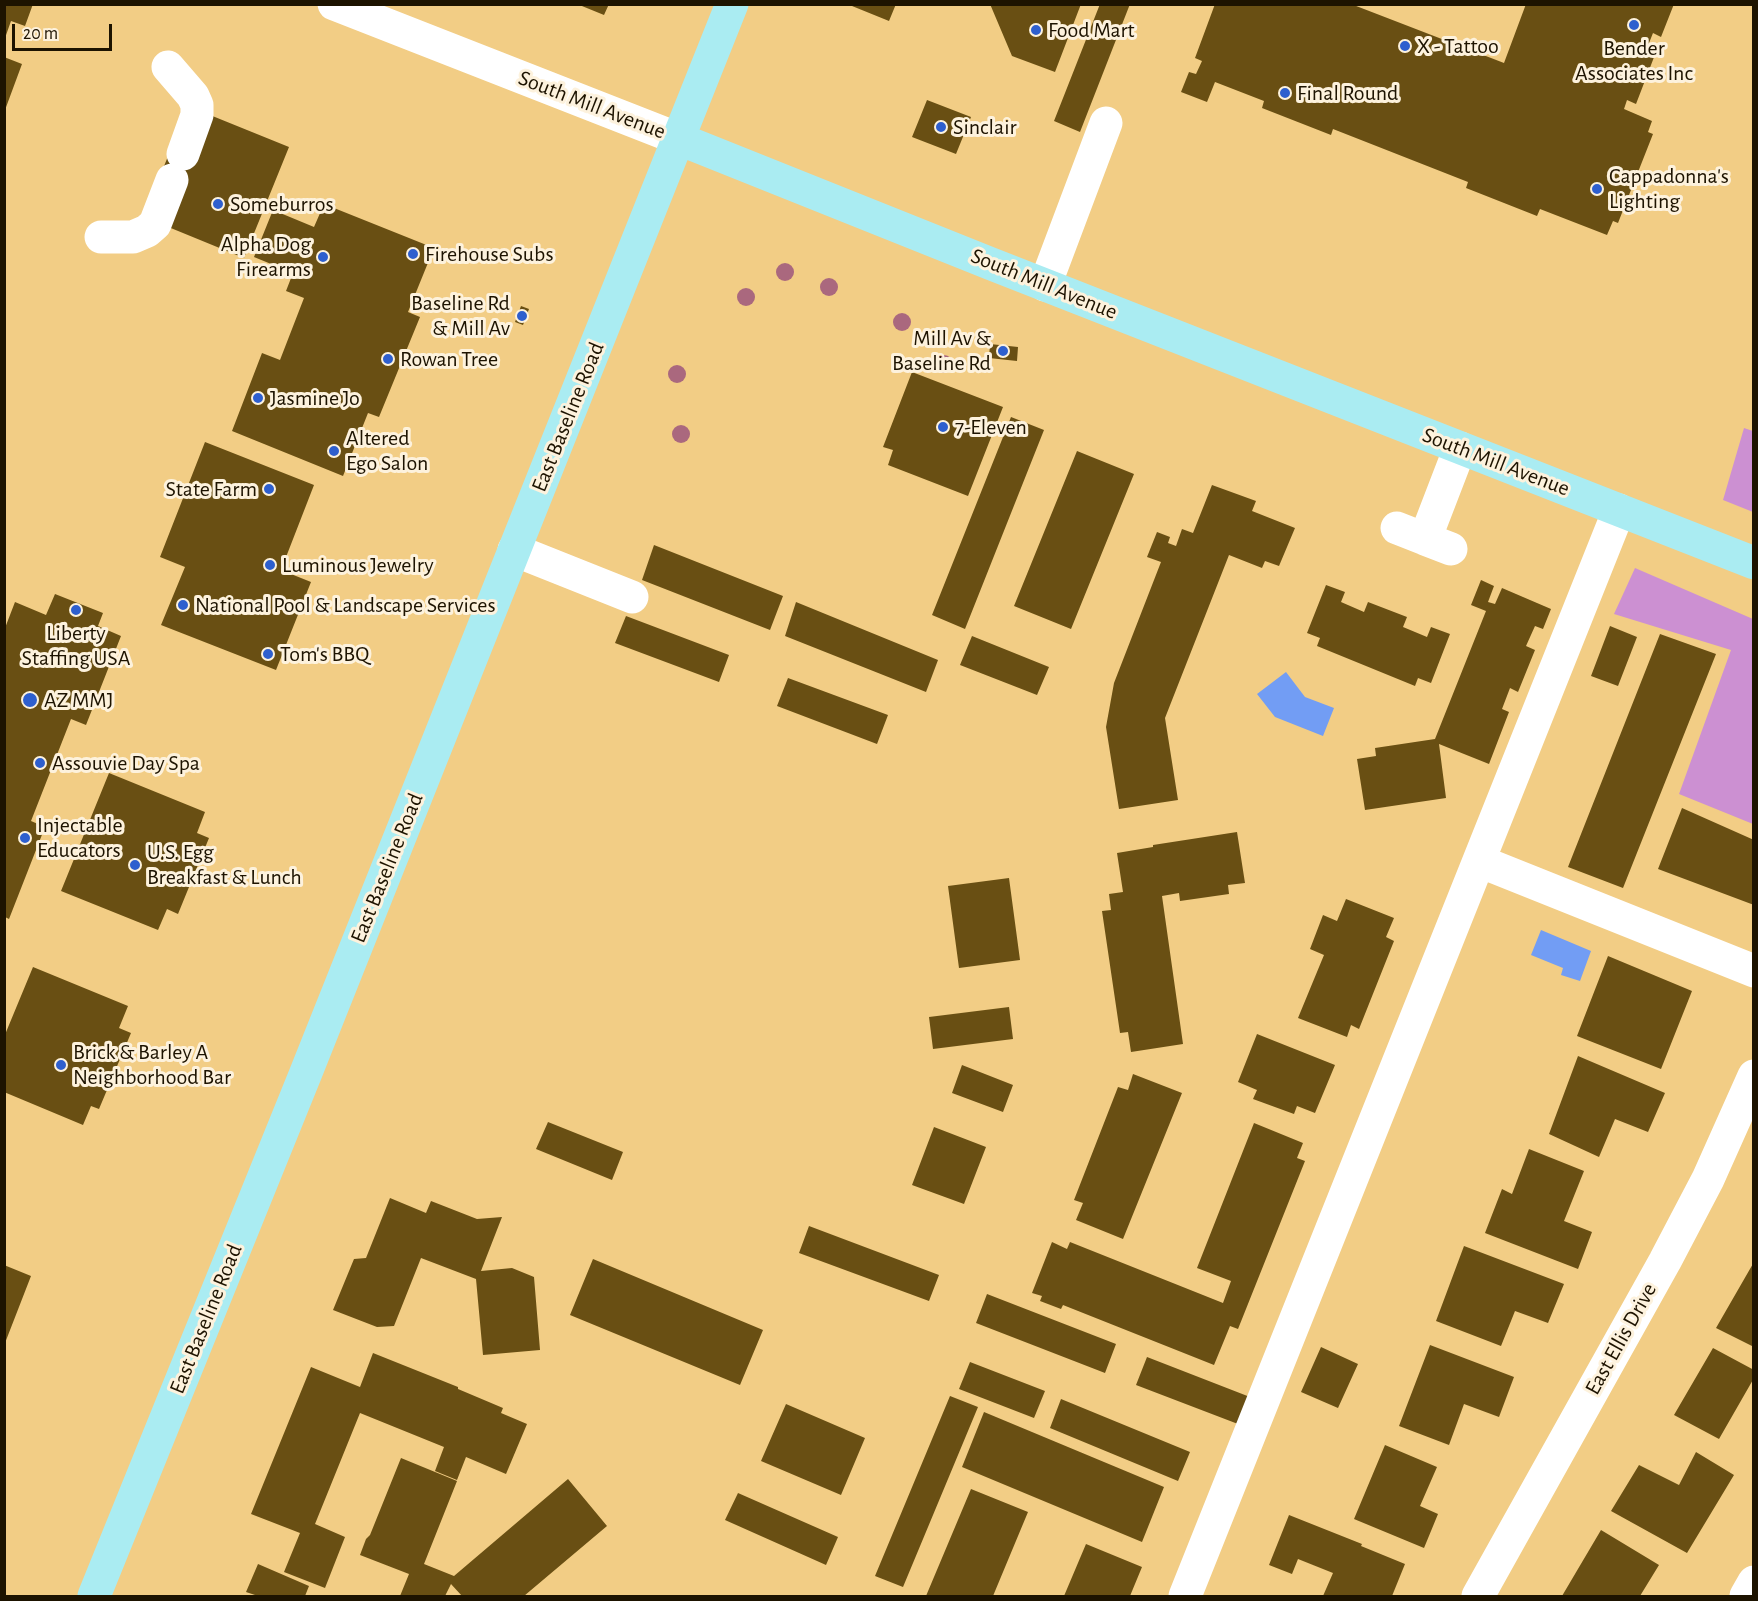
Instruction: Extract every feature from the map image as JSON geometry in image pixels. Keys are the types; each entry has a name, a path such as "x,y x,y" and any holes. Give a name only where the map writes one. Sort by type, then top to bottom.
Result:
{"main road":[{"name":"East Baseline Road","path":"94,1596 296,1098 732,4"},
{"name":"South Mill Avenue","path":"679,139 1754,563"}],"street":[{"name":"South Mill Avenue","path":"334,4 679,139"},
{"path":"101,237 133,237 147,231 155,224 178,167 197,115 197,105 193,96 168,67"},
{"path":"1045,285 1106,123"},
{"path":"1424,538 1460,448"},
{"path":"1185,1596 1619,510"},
{"path":"514,550 632,597"},
{"path":"1479,861 1754,970"},
{"name":"East Ellis Drive","path":"1478,1596 1665,1261 1708,1179 1754,1076"},
{"path":"1746,1596 1754,1582"}],"shaded area":[{"path":"1744,428 1753,431 1753,512 1723,500"},
{"path":"1635,568 1753,619 1753,824 1679,794 1731,650 1614,614"}],"water":[{"path":"1286,672 1305,697 1334,708 1323,736 1275,717 1257,694"},
{"path":"1541,930 1591,951 1580,981 1561,975 1563,968 1531,955"}],"building":[{"path":"4,4 33,4 25,26 11,21 5,38"},
{"path":"577,4 609,4 604,15"},
{"path":"853,4 896,4 889,21 852,6"},
{"name":"Food Mart","path":"990,4 1081,4 1055,72 1012,56"},
{"path":"1100,4 1130,4 1080,132 1054,121"},
{"path":"1215,4 1351,4 1504,63 1526,4 1674,4 1661,37 1653,33 1647,48 1656,52 1636,104 1627,100 1624,109 1652,121 1648,132 1653,134 1618,223 1613,221 1607,235 1540,209 1537,216 1466,188 1468,182 1333,129 1331,135 1262,108 1264,101 1215,82 1207,102 1181,92 1189,72 1196,74 1202,61 1195,58"},
{"path":"4,57 22,64 5,110 4,110"},
{"name":"Sinclair","path":"927,100 971,117 956,154 912,137"},
{"name":"Someburros","path":"205,113 289,147 244,258 161,224 160,176 171,149"},
{"path":"324,204 434,248 408,312 420,317 379,417 368,413 343,476 232,431 262,353 280,360 304,298 286,291 293,273 254,257 273,210 314,227"},
{"path":"521,306 529,309 523,325 515,322"},
{"path":"990,344 1018,347 1017,361 989,358"},
{"name":"7-Eleven","path":"912,372 1003,407 968,496 888,465 893,450 883,447"},
{"path":"1011,417 1044,430 965,629 932,615"},
{"path":"205,442 314,485 281,570 311,582 276,670 161,625 185,567 160,557"},
{"path":"1077,451 1134,474 1071,629 1014,606"},
{"path":"1212,485 1256,501 1252,511 1295,528 1279,566 1265,561 1262,568 1229,555 1165,718 1178,800 1119,809 1106,727 1114,683 1161,562 1147,557 1157,532 1170,537 1168,543 1176,546 1182,529 1193,533"},
{"path":"654,545 783,596 770,630 642,580"},
{"path":"1481,580 1494,586 1488,602 1495,604 1502,588 1551,609 1543,629 1535,626 1526,646 1535,650 1518,692 1510,688 1502,709 1509,712 1489,764 1439,744 1446,798 1365,810 1357,759 1376,756 1375,748 1435,739 1486,611 1471,605"},
{"path":"1326,585 1345,592 1341,602 1364,612 1368,602 1407,617 1403,627 1427,637 1431,627 1450,634 1431,683 1418,678 1415,686 1317,646 1320,638 1307,633"},
{"path":"55,594 103,613 98,626 121,636 86,725 71,719 31,821 45,827 9,919 5,917 5,628 15,602 46,615"},
{"path":"796,602 938,660 926,692 785,636"},
{"path":"626,616 729,655 719,682 615,643"},
{"path":"1610,626 1637,637 1618,686 1591,676"},
{"path":"1660,634 1716,654 1623,888 1568,867"},
{"path":"972,636 1049,667 1037,695 960,665"},
{"path":"788,678 888,715 877,744 777,706"},
{"name":"U.S. Egg Breakfast & Lunch","path":"109,773 205,812 197,833 209,838 178,914 167,909 158,930 61,891"},
{"path":"1682,808 1754,840 1754,905 1658,869"},
{"path":"1237,832 1245,883 1228,885 1229,894 1180,901 1179,893 1162,896 1183,1044 1131,1052 1128,1032 1120,1033 1102,911 1111,910 1109,894 1123,892 1117,853"},
{"path":"1009,878 1020,960 959,968 948,886"},
{"path":"1346,899 1394,918 1386,937 1394,941 1359,1029 1351,1025 1347,1037 1298,1018 1324,955 1310,949 1323,915 1337,921"},
{"path":"1608,956 1692,991 1661,1069 1577,1036"},
{"name":"Brick & Barley A Neighborhood Bar","path":"33,967 128,1006 119,1028 131,1033 99,1109 91,1106 83,1125 4,1092 4,1037"},
{"path":"1009,1007 1013,1039 933,1049 929,1017"},
{"path":"1257,1034 1335,1065 1315,1113 1297,1106 1294,1114 1253,1099 1257,1090 1238,1082"},
{"path":"1578,1056 1665,1093 1648,1132 1615,1119 1599,1157 1549,1134"},
{"path":"962,1065 1013,1085 1003,1112 952,1093"},
{"path":"1133,1074 1182,1093 1123,1239 1076,1220 1083,1203 1074,1200 1118,1087 1128,1090"},
{"path":"548,1122 623,1152 612,1180 536,1149"},
{"path":"1254,1123 1303,1143 1297,1158 1305,1161 1238,1329 1230,1326 1214,1365 1063,1305 1061,1309 1040,1301 1042,1296 1032,1293 1052,1242 1067,1249 1070,1242 1223,1303 1231,1281 1197,1268"},
{"path":"934,1127 986,1147 964,1204 912,1185"},
{"path":"1529,1149 1584,1171 1564,1221 1592,1232 1578,1269 1485,1233 1502,1189 1512,1194"},
{"path":"390,1198 426,1213 431,1201 477,1219 502,1217 481,1271 512,1268 534,1277 540,1350 483,1355 476,1279 421,1258 394,1326 377,1327 333,1310 354,1259 366,1258"},
{"path":"809,1226 939,1275 929,1301 799,1253"},
{"path":"1464,1246 1564,1284 1548,1323 1515,1311 1501,1346 1436,1321"},
{"path":"593,1259 763,1330 740,1385 570,1315"},
{"path":"1754,1262 1754,1347 1716,1328"},
{"path":"4,1265 31,1276 5,1343 4,1343"},
{"path":"987,1294 1116,1344 1105,1373 976,1323"},
{"path":"1430,1345 1514,1377 1499,1417 1464,1404 1449,1445 1399,1426"},
{"path":"1321,1347 1358,1364 1338,1408 1301,1392"},
{"path":"1713,1348 1754,1370 1754,1378 1719,1439 1674,1415"},
{"path":"373,1353 458,1387 458,1389 503,1408 501,1413 527,1424 506,1474 466,1457 457,1480 435,1471 444,1447 360,1413 315,1524 345,1537 325,1588 284,1572 300,1533 251,1514 311,1367 360,1387"},
{"path":"1147,1357 1250,1397 1238,1424 1136,1385"},
{"path":"970,1362 1045,1391 1034,1418 959,1389"},
{"path":"950,1396 978,1407 903,1587 875,1576"},
{"path":"1061,1399 1190,1452 1178,1481 1050,1428"},
{"path":"786,1404 865,1438 841,1495 761,1461"},
{"path":"984,1412 1164,1487 1142,1542 962,1467"},
{"path":"1385,1445 1437,1467 1420,1506 1438,1514 1424,1548 1354,1519"},
{"path":"1696,1452 1734,1475 1687,1553 1611,1511 1639,1465 1679,1485"},
{"path":"401,1458 457,1481 424,1564 454,1576 568,1479 607,1526 524,1596 462,1596 451,1584 445,1596 400,1596 409,1574 360,1555"},
{"path":"971,1489 1028,1512 993,1596 926,1596"},
{"path":"738,1493 838,1537 826,1565 725,1520"},
{"path":"1289,1515 1405,1564 1392,1596 1323,1596 1333,1573 1298,1559 1292,1574 1269,1565"},
{"path":"1601,1530 1659,1565 1640,1596 1562,1596"},
{"path":"1086,1544 1142,1567 1130,1596 1064,1596"},
{"path":"258,1564 309,1586 305,1596 258,1596 246,1592"}],"place":[{"name":"Bender Associates Inc","path":"1634,25"},
{"name":"Food Mart","path":"1036,30"},
{"name":"X - Tattoo","path":"1405,46"},
{"name":"Final Round","path":"1285,93"},
{"name":"Sinclair","path":"941,127"},
{"name":"Cappadonna's Lighting","path":"1597,189"},
{"name":"Someburros","path":"218,204"},
{"name":"Firehouse Subs","path":"413,254"},
{"name":"Alpha Dog Firearms","path":"323,257"},
{"name":"Baseline Rd & Mill Av","path":"522,316"},
{"name":"Mill Av & Baseline Rd","path":"1003,351"},
{"name":"Rowan Tree","path":"388,359"},
{"name":"Jasmine Jo","path":"258,398"},
{"name":"7-Eleven","path":"943,427"},
{"name":"Altered Ego Salon","path":"334,451"},
{"name":"State Farm","path":"269,489"},
{"name":"Luminous Jewelry","path":"270,565"},
{"name":"National Pool & Landscape Services","path":"183,605"},
{"name":"Liberty Staffing USA","path":"76,610"},
{"name":"Tom's BBQ","path":"268,654"},
{"name":"AZ MMJ","path":"30,700"},
{"name":"Assouvie Day Spa","path":"40,763"},
{"name":"Injectable Educators","path":"25,838"},
{"name":"U.S. Egg Breakfast & Lunch","path":"135,865"},
{"name":"Brick & Barley A Neighborhood Bar","path":"61,1065"}]}
